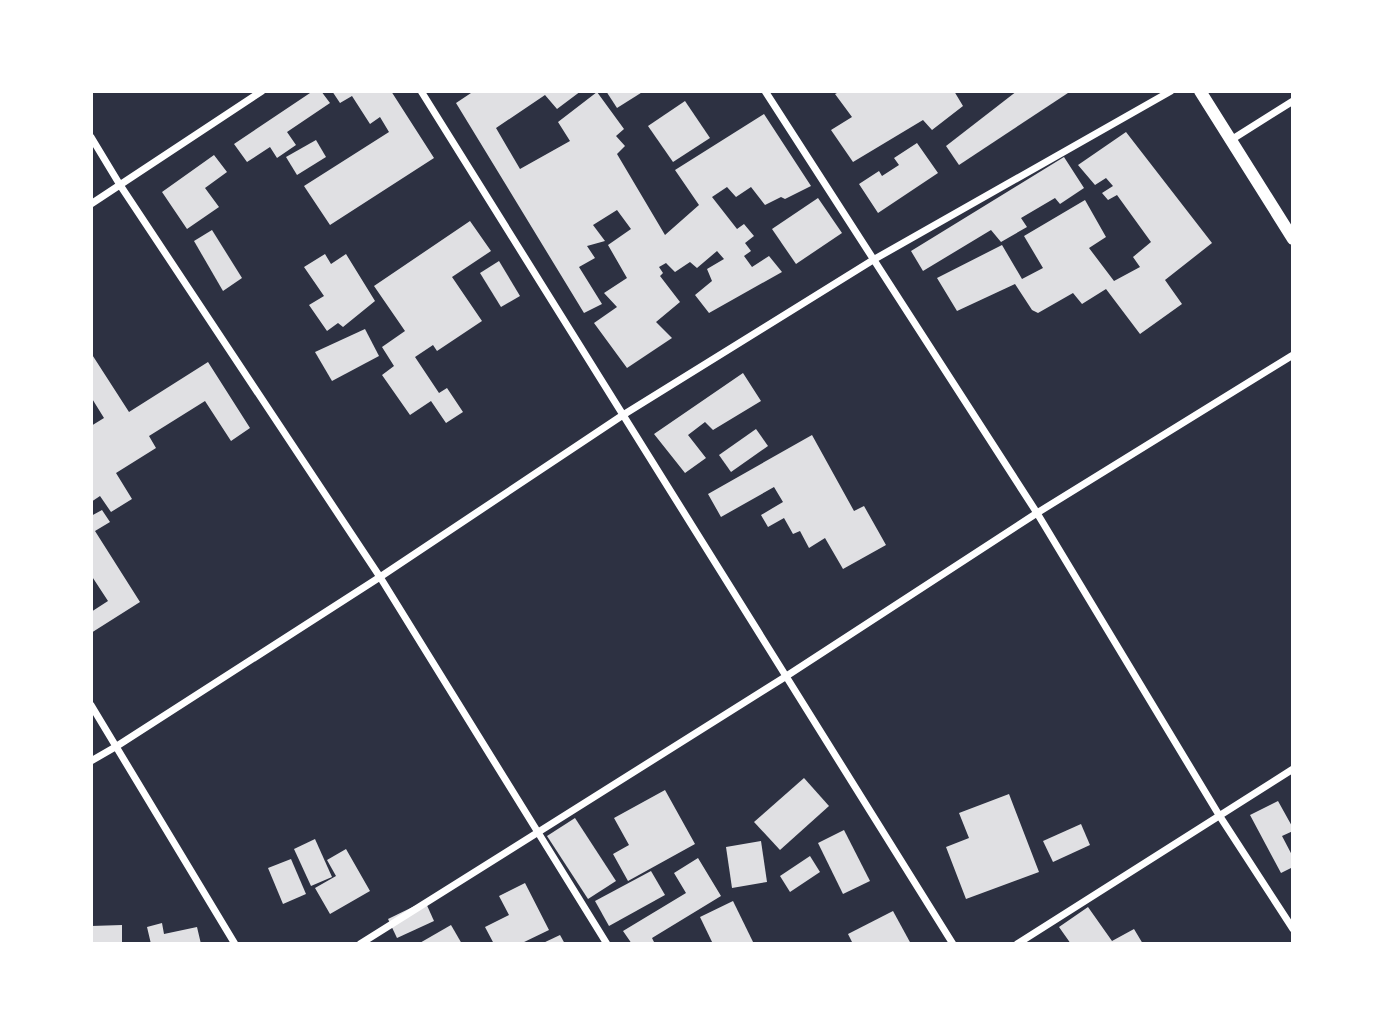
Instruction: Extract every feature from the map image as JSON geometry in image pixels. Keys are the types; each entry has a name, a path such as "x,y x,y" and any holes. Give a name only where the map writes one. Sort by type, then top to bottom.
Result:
{"street":[{"path":"91,204 262,91"},
{"path":"421,91 953,944"},
{"path":"765,91 1037,513 1219,816 1293,929"},
{"path":"91,761 380,577 623,415 873,260 1171,91"},
{"path":"1200,91 1293,239"},
{"path":"1231,140 1293,101"},
{"path":"91,137 120,185 380,577 607,944"},
{"path":"360,944 785,677 1037,513 1293,355"},
{"path":"91,705 235,944"},
{"path":"1017,944 1293,769"}],"building":[{"path":"313,91 321,91 330,103 287,132 296,145 277,158 270,147 247,162 234,144"},
{"path":"332,91 391,91 434,158 330,225 304,186 389,132 380,117 370,124 352,96 340,103"},
{"path":"474,91 581,91 557,109 545,95 496,128 520,169 570,141 558,122 597,92 624,129 616,136 625,146 617,154 665,235 699,205 675,170 764,114 811,186 765,205 751,187 736,197 727,187 712,197 737,229 744,224 754,236 745,243 751,251 744,256 752,267 769,256 782,272 709,313 695,295 712,281 707,269 724,259 717,251 697,268 690,262 675,272 666,263 659,267 663,273 660,276 680,302 656,322 672,338 627,368 594,323 617,307 604,293 627,278 608,245 631,229 617,210 593,225 605,241 587,246 595,258 579,267 602,304 584,313 456,103"},
{"path":"606,91 644,91 617,108"},
{"path":"841,91 954,91 963,106 932,130 923,120 853,162 831,130 852,117 835,94"},
{"path":"1017,91 1071,91 959,165 946,146"},
{"path":"685,101 710,138 673,162 648,126"},
{"path":"1126,132 1212,243 1165,280 1182,304 1140,334 1106,289 1082,304 1073,293 1038,313 1032,310 1015,284 957,311 937,278 1002,245 1022,279 1043,268 1024,236 1085,200 1106,237 1089,248 1114,281 1140,267 1133,257 1151,242 1117,195 1108,200 1102,193 1113,186 1106,178 1095,185 1078,165"},
{"path":"316,140 326,157 297,175 286,157"},
{"path":"917,143 938,173 878,213 859,184 879,171 882,176 899,165 894,158"},
{"path":"214,155 227,172 205,188 219,207 187,229 162,192"},
{"path":"1064,157 1084,188 1060,204 1055,198 1021,218 1027,227 1001,242 991,230 923,271 911,251"},
{"path":"818,198 842,233 796,264 772,229"},
{"path":"470,221 491,251 452,277 482,321 437,351 433,345 415,357 439,393 447,388 463,412 446,423 431,401 410,415 382,375 394,366 382,347 405,331 374,286"},
{"path":"212,230 242,278 223,291 194,241"},
{"path":"325,254 331,264 346,254 375,301 343,327 338,323 327,331 309,305 324,296 304,267"},
{"path":"499,261 520,296 501,307 480,273"},
{"path":"365,329 379,356 332,381 315,352"},
{"path":"91,353 129,412 208,362 250,428 231,441 205,401 149,436 156,448 116,473 132,499 111,512 100,496 91,502 91,426 104,418 91,397"},
{"path":"743,373 761,401 713,430 705,422 688,435 706,458 685,473 654,434"},
{"path":"756,429 768,446 731,472 719,455"},
{"path":"812,435 854,511 864,506 886,545 843,569 825,538 809,548 800,531 793,534 784,518 768,527 761,515 783,502 774,487 721,517 708,494"},
{"path":"102,510 110,522 95,531 140,602 91,633 91,612 108,601 91,575 91,516"},
{"path":"804,778 829,806 780,850 754,822"},
{"path":"665,790 695,844 628,881 613,854 629,845 614,818"},
{"path":"1009,794 1039,872 966,899 946,847 969,838 959,813"},
{"path":"1278,801 1293,828 1293,831 1282,836 1293,857 1293,867 1281,873 1250,815"},
{"path":"575,818 616,881 588,899 547,836"},
{"path":"1081,824 1090,845 1053,862 1043,841"},
{"path":"844,830 870,881 843,894 818,843"},
{"path":"315,839 332,877 311,886 294,849"},
{"path":"761,841 767,882 732,888 726,847"},
{"path":"346,849 370,891 330,914 315,888 336,876 327,860"},
{"path":"810,856 820,872 790,892 780,876"},
{"path":"698,858 721,896 652,938 655,944 632,944 623,931 686,893 674,873"},
{"path":"291,859 306,894 283,904 268,868"},
{"path":"651,871 665,895 609,926 595,901"},
{"path":"525,883 549,930 520,944 494,944 485,927 509,915 499,896"},
{"path":"425,901 434,921 397,938 388,919"},
{"path":"733,901 754,944 713,944 700,917"},
{"path":"1088,907 1112,941 1134,929 1143,944 1071,944 1059,927"},
{"path":"893,911 911,944 853,944 848,934"},
{"path":"162,923 164,934 197,927 201,944 151,944 147,927"},
{"path":"122,925 122,944 91,944 91,926"},
{"path":"451,925 462,944 418,944"},
{"path":"560,935 565,944 541,944"}]}
